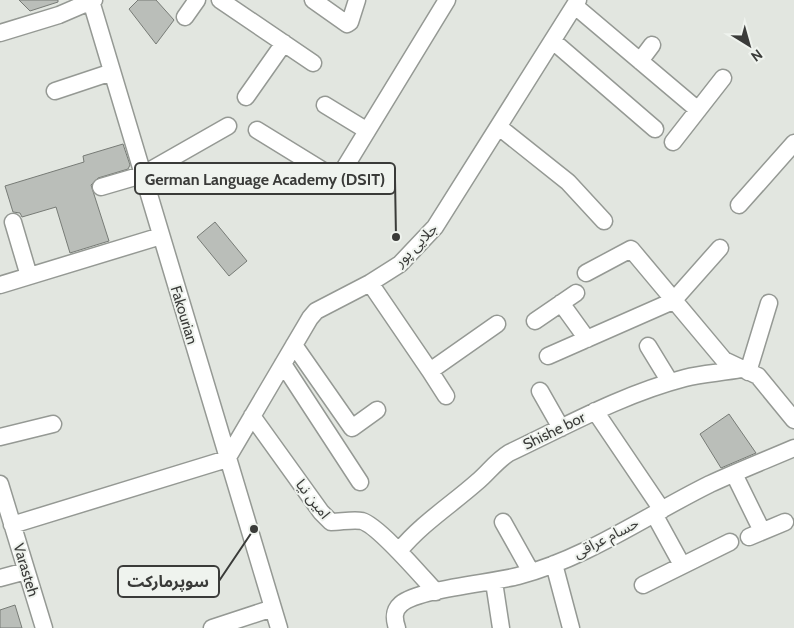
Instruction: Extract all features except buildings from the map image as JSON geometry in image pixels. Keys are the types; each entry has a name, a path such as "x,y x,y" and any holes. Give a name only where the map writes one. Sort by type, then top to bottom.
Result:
{"street":[{"path":"185,17 197,0"},
{"path":"220,0 313,63"},
{"path":"313,0 347,24 350,22 357,0"},
{"path":"257,130 337,178 447,0"},
{"path":"0,33 59,15 87,2"},
{"name":"Fakourian","path":"87,2 112,72 279,628"},
{"path":"577,3 640,61 698,110"},
{"name":"جلایی پور","path":"227,460 305,325 316,311 370,283 400,264 435,227 577,3"},
{"path":"553,41 655,129"},
{"path":"246,97 284,44"},
{"path":"640,61 652,45"},
{"path":"54,91 112,72"},
{"path":"672,142 723,78"},
{"path":"325,105 366,130"},
{"path":"101,187 142,175 228,126"},
{"path":"499,127 568,182 604,221"},
{"path":"739,205 792,148"},
{"path":"12,222 29,276"},
{"path":"0,284 161,236"},
{"path":"548,356 673,300 720,248"},
{"path":"586,273 631,249 724,360 763,381 794,420"},
{"path":"370,283 446,396"},
{"path":"534,321 576,293"},
{"path":"560,303 587,339"},
{"path":"745,371 769,303"},
{"path":"430,371 497,324"},
{"path":"294,345 352,428 377,410"},
{"path":"648,346 670,382"},
{"path":"283,364 360,482"},
{"name":"Shishe bor","path":"399,551 412,535 478,482 500,459 595,411 670,382 708,373 745,371"},
{"path":"540,391 561,428"},
{"path":"595,411 658,512 682,565"},
{"name":"امین نیا","path":"252,416 321,512 331,522 363,522 399,551 436,592"},
{"path":"0,437 53,424"},
{"name":"حسام عراقی","path":"397,628 394,614 397,608 408,599 494,582 554,564 734,474 792,453"},
{"path":"12,525 227,460"},
{"path":"734,474 756,534 785,522"},
{"name":"Varasteh","path":"0,484 44,628"},
{"path":"503,522 531,572"},
{"path":"643,586 730,542"},
{"path":"554,564 574,627"},
{"path":"0,578 26,570"},
{"path":"494,582 500,628"},
{"path":"212,628 273,608"}],"place":[{"name":"German Language Academy (DSIT)","path":"396,237"},
{"name":"سوپرمارکت","path":"254,529"}]}
